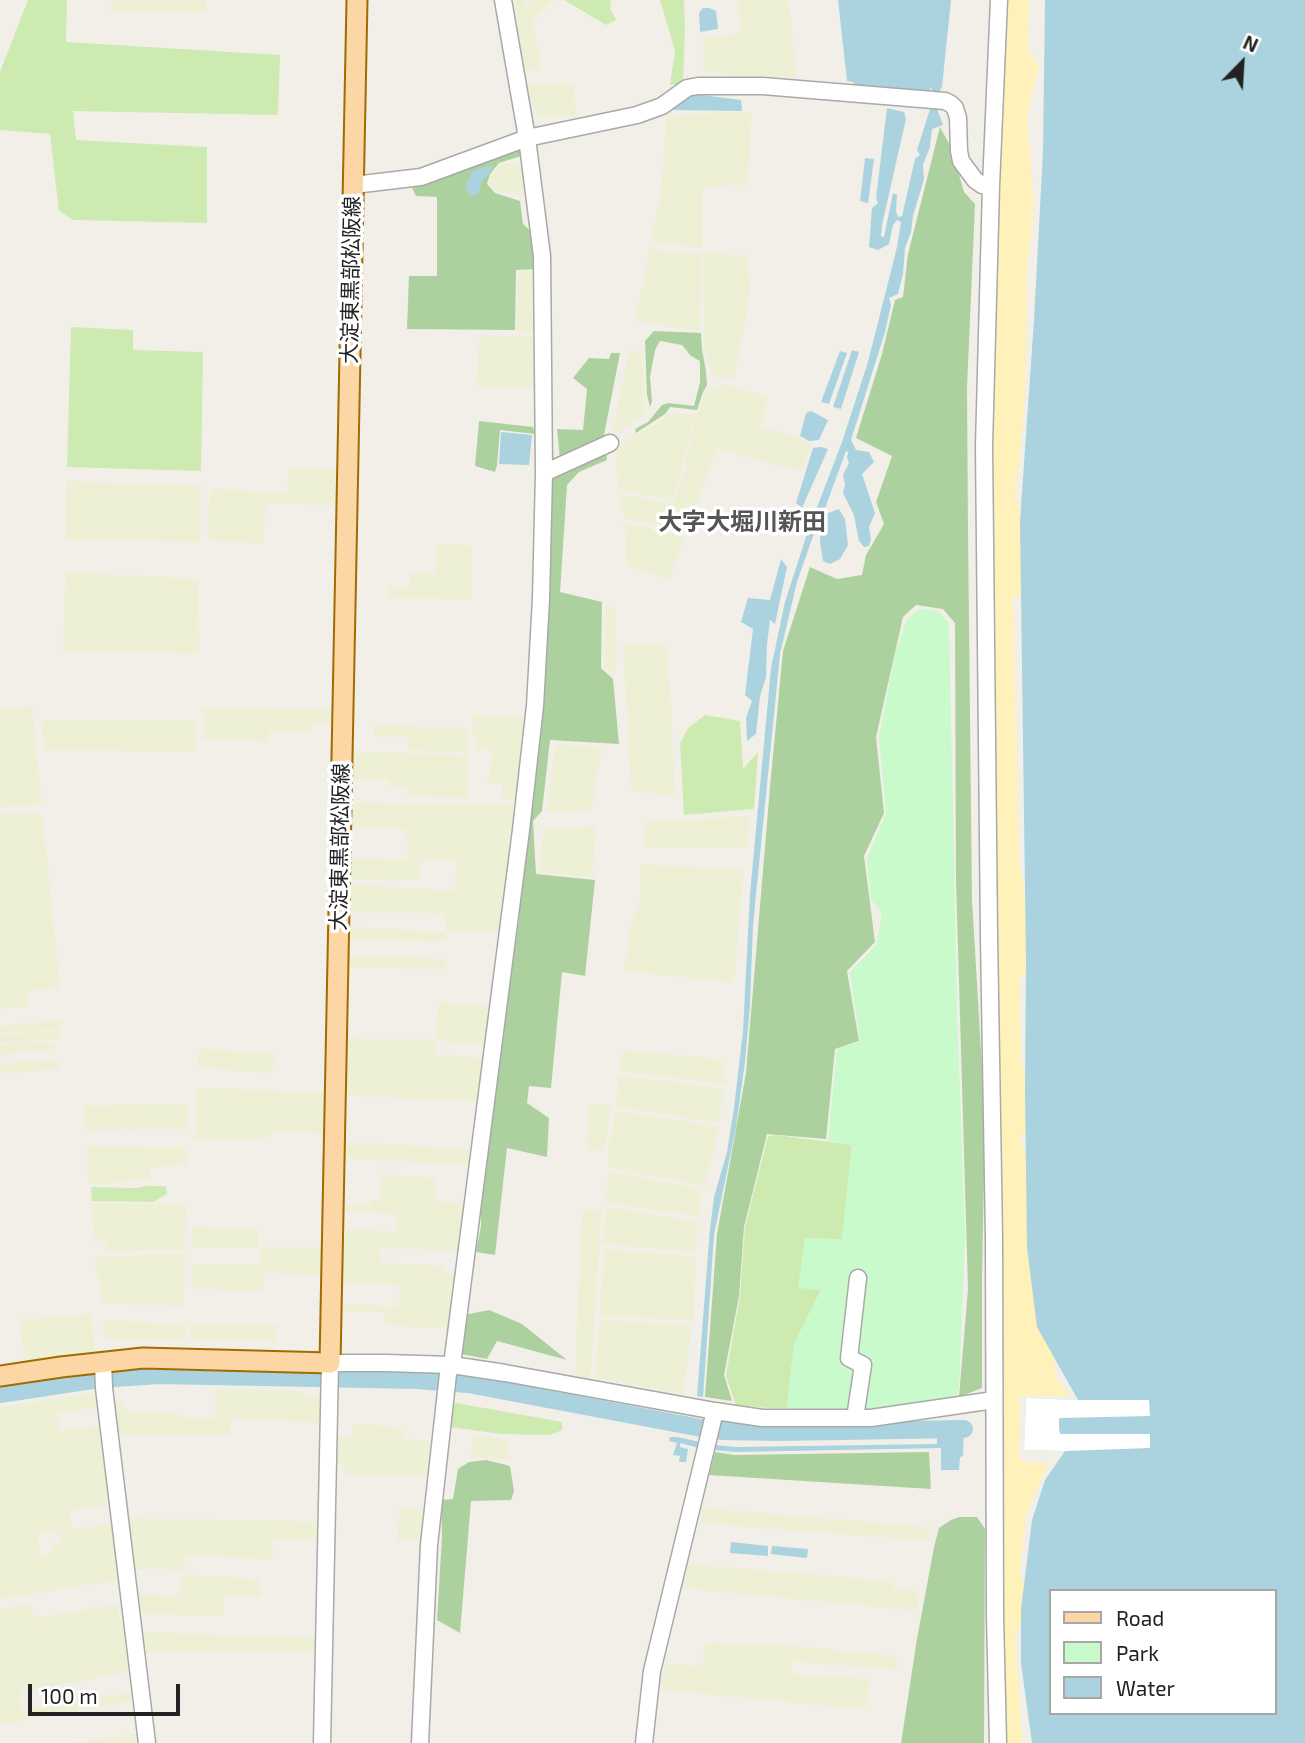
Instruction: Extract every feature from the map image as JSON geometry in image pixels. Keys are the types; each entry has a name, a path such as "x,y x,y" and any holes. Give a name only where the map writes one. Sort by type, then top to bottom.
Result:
{"main road":[{"name":"大淀東黒部松阪線","path":"329,1373 357,0"},
{"path":"0,1376 103,1371 143,1358 329,1373"}],"street":[{"path":"420,1743 429,1545 514,891 535,706 541,599 544,473 542,256 527,138 503,0"},
{"path":"998,1743 984,446 999,0"},
{"path":"354,185 421,177 527,138 637,115 662,106 687,88 763,86 945,101 955,108 958,118 961,161 975,180 982,185 991,186"},
{"path":"544,473 610,443"},
{"path":"855,1418 863,1365 849,1358 858,1278"},
{"path":"322,1743 329,1373 385,1363 449,1376 518,1375 714,1414 762,1418 871,1418 994,1401"},
{"path":"103,1371 147,1743"},
{"path":"644,1743 652,1671 714,1414"}],"green space":[{"path":"28,0 67,0 66,42 280,55 278,115 73,111 76,140 207,147 207,223 74,220 59,211 50,134 0,130 0,72"},
{"path":"111,0 206,0 206,13 112,13"},
{"path":"514,0 524,0 526,7 533,0 553,0 532,21 542,70 523,70 513,33 518,25"},
{"path":"564,0 611,0 610,8 616,20 606,25"},
{"path":"660,0 684,0 683,84 670,85 675,51"},
{"path":"737,0 789,0 796,77 704,72 703,39 741,33"},
{"path":"574,82 575,115 539,118 525,85"},
{"path":"751,112 749,184 702,187 702,248 651,242 661,190 667,115"},
{"path":"940,127 951,147 964,192 975,204 967,388 972,899 985,1119 982,1388 959,1397 968,1289 956,880 955,623 943,609 916,605 903,617 876,737 884,813 864,856 875,942 847,971 859,1041 835,1049 826,1139 767,1134 744,1227 739,1296 724,1375 732,1401 705,1397 717,1234 746,1073 783,651 810,567 837,579 862,575 866,555 884,524 876,502 892,456 856,438 882,354 895,300 903,297 908,254"},
{"path":"523,144 524,155 499,163 490,174 487,184 495,193 520,201 523,224 535,235 537,269 516,270 515,330 407,329 409,276 437,276 437,197 416,196 412,188"},
{"path":"521,163 527,197 496,190 491,186 490,176 500,164"},
{"path":"650,249 701,254 701,330 635,320"},
{"path":"703,252 749,256 750,295 734,379 711,376 704,345"},
{"path":"518,271 539,271 541,333 516,331"},
{"path":"71,327 133,330 133,350 203,352 201,471 67,467"},
{"path":"654,331 701,333 707,385 697,410 670,407 665,414 636,433 635,429 648,422 662,405 669,403 694,406 700,382 700,361 691,356 682,345 660,341 655,350 650,377 650,407 645,341"},
{"path":"479,335 541,336 540,389 477,387"},
{"path":"629,349 642,352 646,413 613,435 613,428"},
{"path":"611,353 620,353 604,435 607,460 579,472 567,485 560,592 602,602 601,668 613,679 619,744 550,740 542,811 533,821 536,874 595,880 585,976 562,972 551,1088 529,1086 527,1103 549,1118 547,1157 507,1148 495,1255 476,1252 481,1226 481,1187 519,920 547,477 561,469 557,429 583,430 587,389 573,378 589,358 609,359"},
{"path":"723,384 768,396 762,427 799,437 811,444 802,472 717,449 707,476 684,469 695,419 705,393"},
{"path":"667,414 695,414 672,500 618,490 616,447 664,419"},
{"path":"479,421 533,427 535,434 500,430 495,472 475,466"},
{"path":"289,468 341,470 340,506 266,502 263,543 208,541 210,489 287,492"},
{"path":"684,471 706,478 686,530 666,524"},
{"path":"66,481 201,486 200,542 66,540"},
{"path":"618,494 671,503 663,525 626,519"},
{"path":"626,524 665,531 684,538 669,580 626,566 626,532 623,526"},
{"path":"437,544 471,546 471,599 388,598 387,586 411,588 409,573 436,573"},
{"path":"66,572 198,579 199,654 63,651"},
{"path":"606,605 615,607 616,673 604,668"},
{"path":"920,609 938,611 949,623 957,1012 965,1236 959,1388 955,1400 850,1414 787,1408 794,1344 821,1290 798,1288 805,1238 842,1239 852,1145 828,1141 837,1049 860,1042 850,972 876,945 882,912 871,900 867,859 886,813 879,737 895,654 907,619"},
{"path":"623,643 668,645 675,796 631,791"},
{"path":"32,706 42,805 0,807 0,708"},
{"path":"203,708 337,710 336,724 310,723 310,733 268,731 268,742 203,739"},
{"path":"473,714 529,718 521,800 501,799 503,783 487,783 491,749 476,748 477,738 472,736"},
{"path":"705,715 740,721 743,769 758,752 754,809 684,815 680,743 688,728"},
{"path":"41,720 196,720 196,751 44,750"},
{"path":"374,725 468,728 468,752 408,750 408,737 374,736"},
{"path":"555,745 602,747 591,810 547,812"},
{"path":"346,752 469,755 467,798 407,797 407,787 389,786 389,779 347,779"},
{"path":"349,802 519,805 505,932 447,932 446,942 345,939 346,927 446,932 446,914 343,912 343,884 454,891 457,861 421,860 420,880 345,879 345,858 408,859 406,829 344,828"},
{"path":"37,813 42,819 45,838 60,988 28,991 30,1006 0,1009 0,814"},
{"path":"751,816 747,847 644,848 646,822"},
{"path":"595,826 593,877 539,872 544,829"},
{"path":"640,865 744,868 734,983 624,971 632,919 641,901"},
{"path":"345,955 446,959 445,969 344,967"},
{"path":"439,1002 493,1007 488,1047 436,1040 435,1054 485,1059 482,1102 342,1095 344,1038 435,1040"},
{"path":"61,1020 62,1029 0,1033 0,1026"},
{"path":"60,1031 62,1039 0,1043 0,1035"},
{"path":"54,1042 56,1048 0,1055 0,1045"},
{"path":"199,1049 275,1053 275,1065 268,1073 197,1068"},
{"path":"623,1050 720,1059 725,1063 725,1084 620,1071"},
{"path":"58,1060 59,1069 0,1074 0,1063"},
{"path":"619,1075 723,1088 719,1123 616,1107"},
{"path":"196,1088 328,1092 328,1135 283,1131 260,1139 195,1139"},
{"path":"187,1104 188,1129 85,1130 82,1106"},
{"path":"588,1104 611,1105 605,1150 586,1151"},
{"path":"616,1111 719,1126 704,1186 608,1168 609,1142"},
{"path":"768,1136 852,1145 842,1240 805,1239 821,1290 794,1344 787,1408 736,1405 726,1376 740,1296 745,1227"},
{"path":"343,1142 473,1149 472,1165 343,1158"},
{"path":"86,1146 186,1147 187,1165 150,1167 150,1180 89,1184"},
{"path":"609,1171 702,1189 698,1216 618,1205 605,1199"},
{"path":"381,1175 435,1178 435,1202 468,1203 462,1251 381,1248 382,1263 445,1266 445,1273 457,1273 450,1329 384,1325 384,1312 336,1311 336,1304 398,1307 400,1286 337,1283 339,1229 396,1231 397,1214 339,1212 339,1204 370,1206 371,1200 379,1200"},
{"path":"166,1186 167,1194 153,1202 92,1201 91,1187"},
{"path":"91,1204 186,1204 185,1250 107,1252 106,1242 95,1241"},
{"path":"605,1207 697,1221 696,1252 603,1244"},
{"path":"583,1210 602,1210 590,1378 576,1376"},
{"path":"192,1226 258,1229 258,1248 192,1248"},
{"path":"261,1247 324,1248 325,1275 264,1273 264,1291 192,1289 191,1264 260,1265"},
{"path":"605,1249 695,1257 694,1321 599,1315"},
{"path":"185,1253 183,1306 102,1303 94,1257"},
{"path":"489,1310 522,1324 567,1360 497,1341 487,1359 461,1354 464,1315"},
{"path":"92,1313 95,1354 24,1363 20,1320"},
{"path":"103,1320 185,1324 185,1341 104,1339"},
{"path":"601,1320 692,1325 683,1394 594,1378"},
{"path":"191,1325 277,1325 276,1341 190,1339"},
{"path":"216,1388 306,1391 305,1397 322,1398 323,1423 231,1419 230,1435 114,1434 112,1402 124,1403 126,1412 180,1414 181,1418 215,1418"},
{"path":"101,1392 104,1407 57,1413 59,1431 105,1424 115,1504 69,1511 72,1530 117,1523 124,1579 0,1599 0,1407","holes":["59,1532 60,1543 54,1544 49,1554 40,1556 37,1534"]},
{"path":"451,1402 562,1422 562,1430 550,1435 502,1434 449,1427"},
{"path":"354,1424 402,1427 403,1439 435,1441 431,1477 343,1474 343,1465 334,1464 334,1437 352,1437"},
{"path":"474,1435 507,1440 510,1460 471,1457"},
{"path":"715,1452 734,1455 929,1452 931,1489 709,1475"},
{"path":"486,1460 510,1466 514,1491 511,1500 471,1501 460,1633 437,1620 442,1537 441,1500 453,1499 458,1469 469,1462"},
{"path":"400,1508 427,1510 425,1541 397,1541"},
{"path":"703,1508 929,1527 929,1541 701,1523"},
{"path":"959,1517 977,1517 985,1529 984,1743 901,1743 934,1547 939,1528"},
{"path":"126,1518 320,1522 320,1538 272,1539 273,1559 186,1556 185,1570 131,1569"},
{"path":"687,1564 892,1581 892,1588 919,1592 917,1611 681,1588"},
{"path":"182,1575 259,1579 262,1597 223,1597 223,1615 136,1614 133,1593 180,1596"},
{"path":"117,1604 119,1618 128,1622 133,1671 20,1692 22,1711 138,1691 138,1700 0,1724 0,1609 31,1605 35,1618"},
{"path":"138,1632 319,1638 320,1652 140,1653"},
{"path":"705,1642 793,1646 897,1656 897,1670 792,1661 791,1674 870,1679 868,1705 860,1709 662,1690 664,1664 702,1666"},
{"path":"141,1733 142,1743 77,1743"}],"sand":[{"path":"1009,0 1029,0 1028,48 1039,67 1027,115 1034,202 1027,270 1023,426 1015,494 1047,596 1013,597 1019,859 1037,976 1019,977 1021,1060 1037,1133 1020,1134 1038,1211 1040,1257 1056,1377 1070,1396 1020,1396 1019,1461 1048,1464 1026,1514 1020,1571 1030,1612 1015,1633 1022,1743 1005,1743 997,1141 992,376 1000,107"}],"water":[{"path":"838,0 951,0 942,87 938,94 930,87 931,95 855,87 853,82 847,81"},
{"path":"1045,0 1305,0 1305,1743 1032,1743 1021,1663 1021,1609 1032,1520 1045,1480 1065,1451 1024,1450 1026,1398 1078,1400 1037,1327 1027,1248 1020,521 1043,151"},
{"path":"703,8 716,11 718,29 700,32 699,13"},
{"path":"689,96 741,100 742,111 668,110"},
{"path":"931,106 936,106 943,125 932,129 930,147 923,165 924,179 905,248 898,294 889,298 891,305 885,332 851,440 856,450 869,452 874,462 862,474 875,513 869,527 871,540 869,546 864,547 859,541 854,515 843,493 843,475 849,463 846,451 824,511 826,514 839,509 845,519 848,545 840,559 830,564 823,561 820,543 824,519 819,519 797,582 780,654 753,925 745,1062 736,1127 714,1235 703,1397 697,1396 714,1197 727,1152 743,1031 750,894 771,668 785,602 868,362 897,247 901,222 897,220 893,225 889,244 878,250 869,247 872,208 878,203 876,198 887,108 904,112 906,119 882,225 881,236 884,237 893,193 897,195 898,217 902,216 915,159 920,155 917,150"},
{"path":"865,158 874,159 868,203 860,201"},
{"path":"493,165 481,182 479,193 472,196 466,186 471,173"},
{"path":"852,350 859,352 841,409 833,407"},
{"path":"840,351 847,353 829,404 821,402"},
{"path":"811,411 828,420 819,440 809,441 800,436 806,413"},
{"path":"501,432 532,435 529,465 499,464"},
{"path":"813,448 828,449 802,508 796,503"},
{"path":"781,559 787,567 775,624 770,620 766,677 760,696 756,734 747,741 746,718 752,701 745,695 753,629 741,622 748,598 770,600"},
{"path":"937,1426 964,1426 963,1456 960,1457 959,1470 941,1470 941,1448 736,1452 713,1450 714,1445 737,1447 937,1444"},
{"path":"670,1437 700,1442 699,1448 680,1443 680,1447 688,1449 686,1462 679,1462 680,1456 673,1455 677,1443 669,1441"},
{"path":"731,1542 768,1546 768,1556 730,1553"},
{"path":"772,1546 808,1549 807,1558 771,1554"}],"pier":[{"path":"1026,1398 1149,1400 1150,1416 1059,1418 1059,1429 1060,1434 1150,1434 1150,1448 1024,1450"}],"waterway":[{"path":"0,1394 99,1379 159,1375 417,1380 468,1384 724,1431 964,1429"}],"district":[{"name":"大字大堀川新田","path":"742,522"}]}
